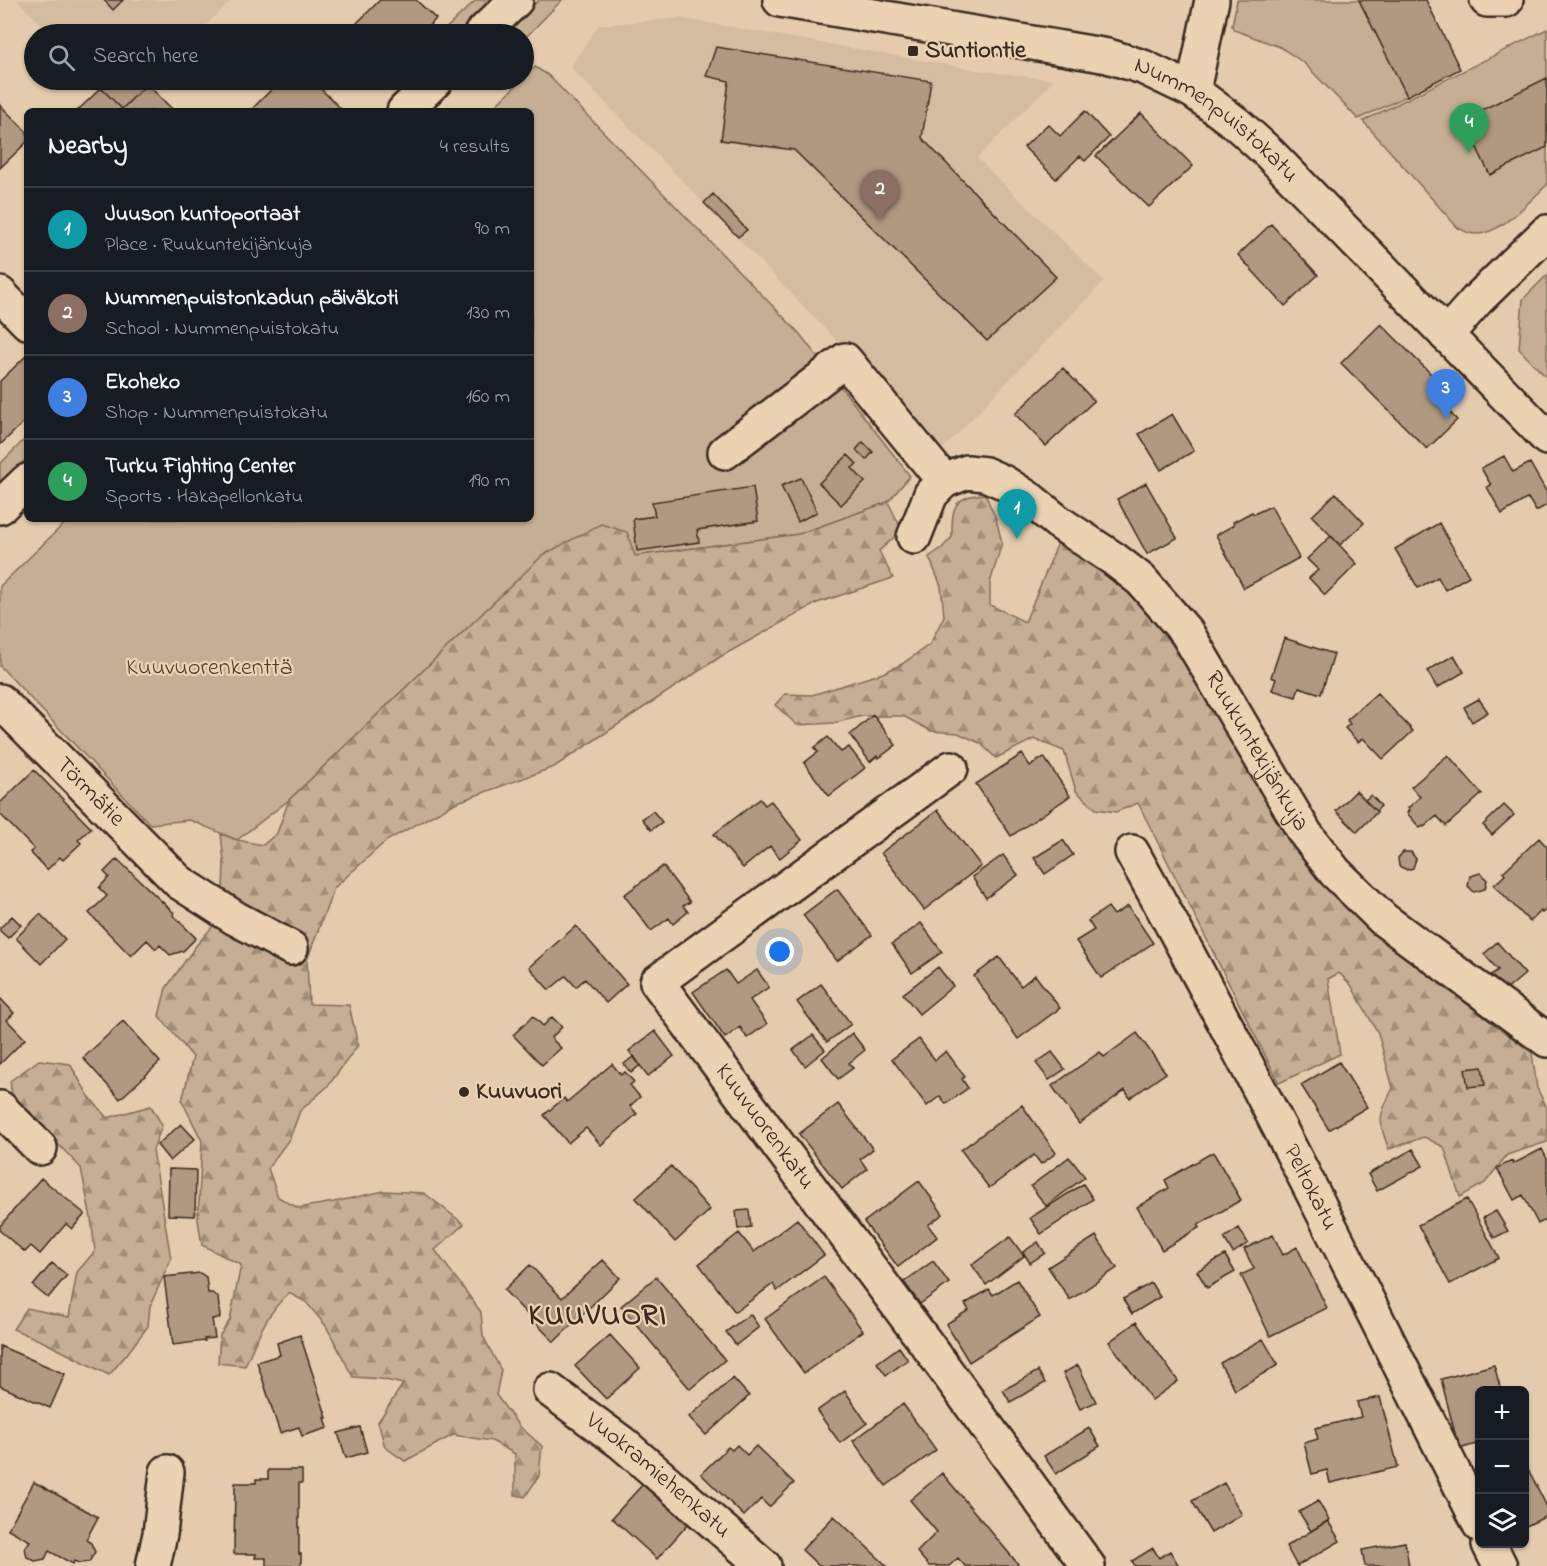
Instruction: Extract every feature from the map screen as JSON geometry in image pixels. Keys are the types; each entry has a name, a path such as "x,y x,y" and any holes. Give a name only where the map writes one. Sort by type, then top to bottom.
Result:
{"street":[{"path":"491,24 516,0"},
{"name":"Nummenpuistokatu","path":"780,0 1108,56 1143,67 1193,91 1219,108 1269,153 1547,438"},
{"path":"1193,91 1212,0"},
{"path":"1487,0 1506,0"},
{"path":"407,108 426,90"},
{"path":"1446,335 1477,300 1547,232"},
{"path":"0,294 24,318"},
{"path":"725,452 845,360 956,476 931,494 914,537"},
{"name":"Ruukuntekijänkuja","path":"956,476 984,474 1004,482 1141,580 1187,633 1305,833 1335,872 1383,919 1547,1040"},
{"path":"0,507 24,484"},
{"name":"Törmätie","path":"0,701 179,882 235,918 291,948"},
{"name":"Kuuvuorenkatu","path":"951,768 657,982 940,1362 1088,1566"},
{"name":"Peltokatu","path":"1132,852 1189,954 1377,1318 1475,1517"},
{"path":"0,1108 40,1148"},
{"name":"Vuokramiehenkatu","path":"550,1390 622,1443 764,1566"},
{"path":"153,1566 160,1534 167,1473"},
{"path":"1491,1548 1500,1566"}],"shaded area":[{"path":"17,0 232,0 207,24 40,24"},
{"path":"680,18 976,70 1054,80 977,158 1104,281 942,450 570,67 599,25"}],"green space":[{"path":"476,0 497,0 472,24 451,24"},
{"path":"539,0 562,0 534,29 534,24 514,24"},
{"path":"1237,0 1359,0 1407,96 1358,119 1304,63 1280,47 1234,30 1232,26"},
{"path":"1547,29 1547,185 1501,226 1479,234 1468,233 1457,227 1363,121"},
{"name":"Kuuvuorenkenttä","path":"534,68 548,75 799,333 910,476 888,502 799,534 634,556 601,525 543,555 289,800 237,840 190,820 150,824 0,666 0,586 66,522 534,522 534,108 493,108 511,90 534,90"},
{"path":"1547,275 1547,378 1519,349 1523,299"},
{"path":"24,440 24,461 0,485 0,464"},
{"path":"985,494 996,519 1002,543 990,583 990,605 1025,622 1058,543 1110,570 1158,623 1289,838 1321,883 1398,952 1532,1053 1537,1088 1547,1108 1547,1142 1507,1155 1485,1183 1460,1197 1444,1147 1424,1137 1389,1149 1381,1118 1393,1088 1378,1033 1351,985 1339,973 1328,979 1340,1054 1279,1083 1138,803 1116,812 1096,809 1076,791 1064,751 1034,739 996,758 980,743 958,733 931,731 903,716 862,716 834,723 797,725 775,705 785,694 812,695 883,673 902,664 930,644 944,616 941,586 929,557 952,537 956,505 966,497"},
{"path":"888,502 902,530 879,551 893,578 817,603 720,657 554,767 455,803 386,841 334,888 307,960 309,1004 349,1005 358,1045 328,1086 300,1111 290,1138 268,1168 278,1197 298,1208 384,1191 424,1193 464,1224 435,1250 481,1312 483,1336 501,1370 496,1395 519,1426 542,1446 539,1476 525,1497 515,1495 515,1454 492,1441 453,1435 405,1461 385,1447 378,1422 403,1384 381,1379 353,1377 326,1326 306,1302 289,1293 268,1318 245,1366 218,1363 220,1335 230,1320 241,1265 202,1245 198,1220 202,1141 182,1101 193,1057 159,1016 166,988 213,926 223,888 224,862 221,834 263,845 277,833 289,800 543,555 601,524 627,532 635,556 799,534"},
{"path":"39,1060 70,1064 88,1095 107,1118 151,1106 162,1125 153,1150 171,1259 150,1306 148,1326 109,1375 13,1329 27,1308 69,1317 77,1272 95,1251 81,1168 12,1096 10,1081"}],"building":[{"path":"104,0 123,0 113,10"},
{"path":"380,0 416,0 436,19 431,24 356,24"},
{"path":"1359,0 1426,0 1460,69 1407,96"},
{"path":"716,47 931,81 922,138 1056,277 987,341 794,150 721,140 729,81 706,76"},
{"path":"1547,78 1547,147 1490,175 1463,119"},
{"path":"99,90 103,90 121,108 80,108"},
{"path":"103,90 141,90 123,108"},
{"path":"141,90 153,90 171,108 123,108"},
{"path":"271,90 322,90 340,108 253,108"},
{"path":"0,105 24,129 24,145 0,168"},
{"path":"1085,111 1109,137 1085,161 1080,156 1056,179 1024,147 1048,124 1060,136"},
{"path":"1141,113 1193,166 1149,207 1096,156"},
{"path":"713,194 747,230 738,237 704,203"},
{"path":"1271,224 1318,275 1285,306 1238,255"},
{"path":"1381,324 1448,391 1438,400 1457,420 1427,449 1341,363"},
{"path":"24,358 24,422 0,445 0,381"},
{"path":"1063,368 1094,401 1046,446 1015,414"},
{"path":"1172,414 1194,451 1161,470 1139,434"},
{"path":"863,442 873,452 866,460 856,450"},
{"path":"848,455 857,464 852,468 865,482 841,505 819,483"},
{"path":"1504,456 1513,472 1530,463 1547,493 1547,505 1536,511 1528,498 1502,514 1487,487 1491,485 1481,468"},
{"path":"801,478 817,512 798,522 781,486"},
{"path":"1146,483 1177,538 1147,554 1117,499"},
{"path":"753,487 758,521 697,530 699,542 637,551 633,519 655,516 652,502"},
{"path":"1336,493 1364,523 1340,545 1312,516"},
{"path":"1271,506 1299,558 1244,588 1216,535 1234,525 1233,522 1252,512 1254,514"},
{"path":"1439,523 1469,576 1445,590 1438,577 1418,588 1395,549"},
{"path":"1331,536 1357,564 1325,595 1309,578 1318,570 1307,559"},
{"path":"1284,638 1334,654 1321,694 1299,687 1296,697 1272,690 1276,679 1271,677"},
{"path":"1454,655 1464,672 1437,688 1427,671"},
{"path":"1377,693 1413,731 1383,759 1363,738 1358,742 1345,728 1350,724 1347,720"},
{"path":"1479,699 1488,712 1472,722 1464,707"},
{"path":"873,715 896,745 870,762 850,735"},
{"path":"828,737 841,752 849,747 865,768 829,796 804,763 818,752 814,748"},
{"path":"1022,754 1030,766 1044,757 1070,796 1011,836 976,784"},
{"path":"1448,755 1482,794 1446,826 1437,816 1420,828 1407,813 1408,808 1420,797 1411,787"},
{"path":"34,770 91,828 78,840 81,843 63,860 60,857 47,870 30,852 34,849 0,814 0,803"},
{"path":"1356,791 1377,812 1357,832 1336,811"},
{"path":"1371,795 1381,806 1376,811 1365,800"},
{"path":"760,799 765,805 771,801 802,840 780,858 770,846 743,868 714,834"},
{"path":"1504,805 1514,815 1492,835 1483,825"},
{"path":"938,810 981,866 924,910 881,853"},
{"path":"653,811 662,822 651,830 642,819"},
{"path":"1539,838 1547,847 1547,909 1542,913 1541,911 1530,922 1494,885 1505,875 1503,872"},
{"path":"1063,840 1073,855 1045,874 1034,858"},
{"path":"1403,852 1411,852 1416,859 1413,868 1407,870 1399,866 1398,858"},
{"path":"1003,855 1018,875 986,898 972,877"},
{"path":"117,859 174,913 173,915 196,938 183,951 170,955 160,945 156,949 147,940 131,956 89,913 107,896 99,888 109,877 104,872"},
{"path":"663,866 690,902 683,906 688,912 673,924 669,918 651,931 624,895"},
{"path":"1480,873 1487,880 1485,889 1474,892 1468,886 1470,876"},
{"path":"837,889 872,935 837,961 803,915"},
{"path":"1128,906 1153,943 1101,978 1076,941 1094,930 1088,921 1108,907 1114,915"},
{"path":"40,914 65,939 41,964 16,938"},
{"path":"12,916 21,925 8,938 0,931 0,928"},
{"path":"921,923 942,952 912,973 892,944"},
{"path":"576,926 627,984 606,1003 585,979 576,987 566,976 549,990 529,967"},
{"path":"1497,942 1525,974 1505,991 1491,975 1498,970 1484,954"},
{"path":"999,957 1021,986 1035,975 1060,1008 1018,1039 974,976"},
{"path":"938,967 953,986 919,1014 903,994"},
{"path":"726,970 736,984 757,970 769,987 750,1000 767,1024 747,1038 740,1027 725,1038 693,992"},
{"path":"821,984 851,1024 827,1042 797,1002"},
{"path":"0,998 14,1013 7,1020 25,1039 0,1064"},
{"path":"533,1016 543,1026 552,1017 562,1027 551,1038 561,1048 542,1065 513,1035"},
{"path":"123,1021 160,1062 120,1099 83,1058"},
{"path":"655,1031 674,1056 648,1076 629,1051"},
{"path":"852,1033 865,1050 849,1063 853,1068 838,1079 822,1058"},
{"path":"1137,1033 1166,1073 1130,1098 1125,1090 1079,1124 1052,1086 1100,1052 1104,1057"},
{"path":"813,1035 825,1050 805,1066 793,1050"},
{"path":"919,1039 935,1060 946,1051 965,1077 962,1079 968,1088 946,1104 940,1096 927,1106 892,1059"},
{"path":"1052,1052 1065,1069 1049,1080 1036,1063"},
{"path":"634,1056 640,1065 631,1073 624,1064"},
{"path":"1339,1062 1367,1107 1329,1130 1301,1085"},
{"path":"612,1064 621,1075 625,1072 634,1082 630,1085 640,1097 630,1106 637,1114 601,1145 586,1128 568,1143 544,1115 564,1098 567,1102"},
{"path":"1482,1067 1485,1085 1468,1087 1465,1069"},
{"path":"838,1104 873,1149 860,1159 867,1169 842,1189 799,1134"},
{"path":"1022,1105 1056,1153 1041,1164 1034,1155 989,1188 961,1150"},
{"path":"181,1124 195,1139 170,1161 157,1145"},
{"path":"1413,1149 1423,1166 1377,1191 1368,1174"},
{"path":"1542,1149 1547,1159 1547,1219 1538,1224 1523,1195 1514,1200 1497,1168 1512,1161 1513,1164"},
{"path":"1213,1152 1241,1200 1198,1225 1200,1227 1162,1250 1137,1207 1169,1188 1165,1180"},
{"path":"1069,1157 1085,1177 1046,1206 1031,1186"},
{"path":"671,1166 710,1210 675,1242 636,1198"},
{"path":"169,1169 196,1170 195,1216 168,1215"},
{"path":"41,1178 85,1214 72,1229 66,1224 40,1254 31,1246 25,1252 0,1231 0,1226"},
{"path":"919,1181 943,1214 928,1225 937,1237 898,1267 864,1222"},
{"path":"1083,1184 1093,1199 1041,1234 1030,1218"},
{"path":"1467,1199 1499,1258 1450,1284 1418,1225"},
{"path":"749,1210 751,1227 738,1229 736,1211"},
{"path":"1496,1211 1508,1231 1494,1238 1483,1218"},
{"path":"797,1219 824,1255 777,1291 773,1284 735,1312 699,1264 739,1233 754,1252"},
{"path":"1239,1228 1248,1243 1233,1253 1224,1238"},
{"path":"1273,1235 1283,1255 1297,1247 1327,1308 1270,1336 1241,1275 1254,1269 1244,1249"},
{"path":"1096,1236 1117,1268 1070,1300 1048,1267"},
{"path":"1010,1237 1024,1256 986,1285 972,1265"},
{"path":"1038,1242 1045,1253 1030,1263 1023,1252"},
{"path":"1225,1255 1235,1272 1207,1288 1197,1271"},
{"path":"603,1260 620,1278 554,1342 504,1290 530,1265 562,1298"},
{"path":"933,1261 949,1283 920,1304 904,1282"},
{"path":"52,1263 67,1275 48,1298 33,1286"},
{"path":"200,1273 206,1277 208,1293 218,1297 220,1318 212,1319 215,1338 173,1345 164,1277"},
{"path":"656,1277 725,1360 690,1389 621,1306"},
{"path":"824,1277 863,1331 804,1373 765,1319"},
{"path":"1017,1280 1040,1317 969,1362 946,1324 969,1310 965,1304 989,1289 993,1295"},
{"path":"1151,1283 1160,1297 1132,1314 1123,1299"},
{"path":"750,1314 759,1327 736,1345 726,1332"},
{"path":"1136,1322 1178,1381 1152,1400 1109,1342"},
{"path":"300,1335 327,1418 325,1418 328,1428 302,1436 299,1427 280,1433 257,1362 280,1355 277,1343"},
{"path":"610,1335 640,1368 606,1399 575,1366"},
{"path":"1263,1339 1278,1365 1235,1390 1220,1363"},
{"path":"0,1346 65,1374 50,1408 0,1386"},
{"path":"899,1347 908,1360 886,1375 877,1363"},
{"path":"1078,1365 1096,1402 1080,1409 1063,1373"},
{"path":"1494,1365 1500,1386 1475,1386 1475,1444 1459,1449 1441,1379"},
{"path":"1038,1371 1045,1383 1010,1402 1003,1390"},
{"path":"733,1378 749,1396 706,1435 689,1417"},
{"path":"845,1391 867,1423 840,1443 817,1411"},
{"path":"1380,1397 1398,1467 1330,1483 1327,1470 1312,1474 1304,1443 1318,1439 1315,1428 1361,1417 1357,1402"},
{"path":"903,1404 936,1450 886,1486 853,1441"},
{"path":"360,1427 367,1452 346,1458 338,1433"},
{"path":"1089,1428 1100,1446 1056,1474 1044,1456"},
{"path":"737,1445 747,1455 756,1446 794,1483 769,1507 761,1499 744,1516 701,1474 728,1447 732,1450"},
{"path":"268,1470 302,1470 302,1483 299,1483 301,1566 266,1566 266,1558 255,1558 256,1554 234,1554 235,1483 256,1483 256,1479 268,1479"},
{"path":"1529,1471 1547,1507 1547,1516 1529,1525"},
{"path":"942,1473 1018,1564 1016,1566 965,1566 958,1558 949,1566 929,1566 917,1552 937,1532 910,1500"},
{"path":"34,1482 98,1517 86,1540 91,1543 95,1552 89,1562 74,1561 73,1564 49,1551 45,1559 35,1561 27,1557 25,1548 30,1541 8,1529"},
{"path":"1224,1483 1242,1515 1211,1533 1192,1501"},
{"path":"643,1484 688,1524 657,1559 612,1518"},
{"path":"1318,1501 1329,1520 1311,1531 1299,1512"},
{"path":"834,1516 887,1566 819,1566 802,1550"},
{"path":"1328,1521 1340,1541 1297,1566 1286,1546"},
{"path":"1405,1542 1409,1566 1365,1566 1362,1550"},
{"path":"1153,1548 1159,1558 1170,1551 1179,1566 1135,1566 1132,1561"}],"place":[{"name":"Suntiontie","path":"913,51"},
{"name":"Turku Fighting Center","path":"1469,153"},
{"name":"Nummenpuistonkadun päiväkoti","path":"880,220"},
{"name":"Ekoheko","path":"1446,419"},
{"name":"Juuson kuntoportaat","path":"1017,539"},
{"name":"Kuuvuori","path":"464,1092"}],"district":[{"name":"KUUVUORI","path":"598,1317"}]}
